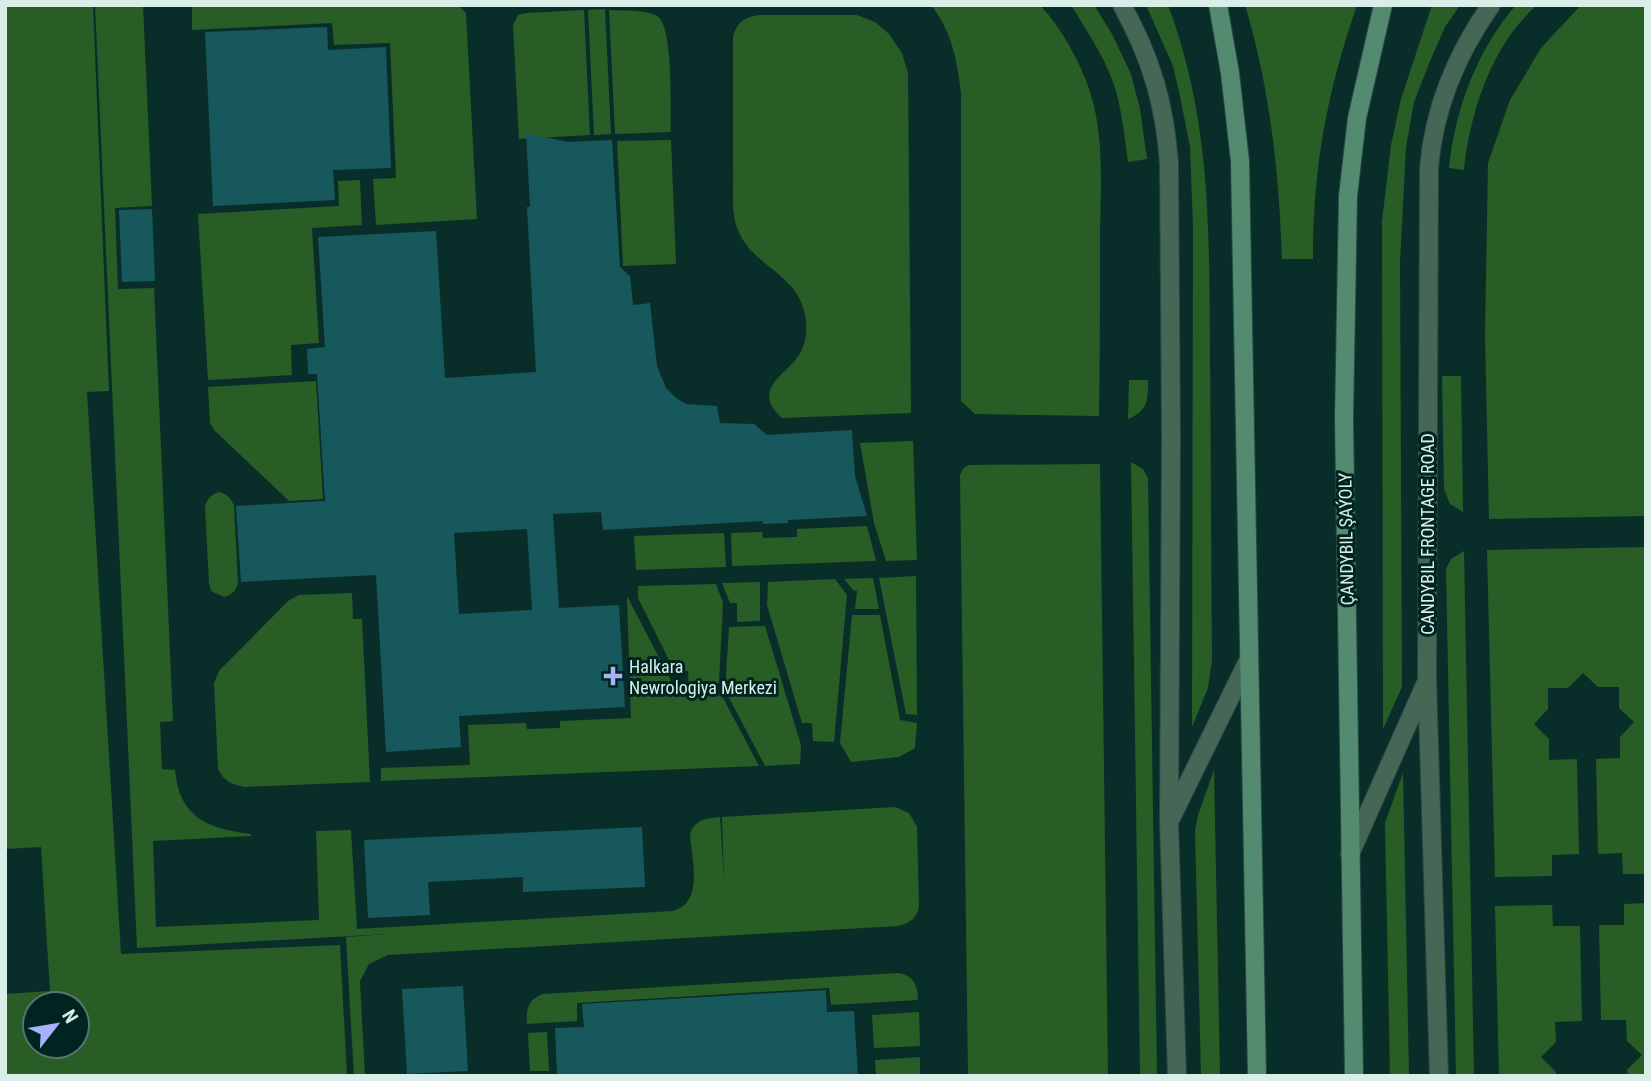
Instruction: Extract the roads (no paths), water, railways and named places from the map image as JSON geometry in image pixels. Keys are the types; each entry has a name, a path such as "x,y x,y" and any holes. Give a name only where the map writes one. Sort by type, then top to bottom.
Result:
{"main road":[{"path":"1219,5 1240,161 1257,1076"},
{"name":"ÇANDYBIL ŞAÝOLY","path":"1354,1076 1344,419 1348,196 1357,118 1383,5"}],"street":[{"path":"1122,5 1150,61 1167,131 1169,164 1169,822 1177,1076"},
{"name":"CANDYBIL FRONTAGE ROAD","path":"1439,1076 1427,679 1426,518 1431,140 1449,79 1491,5"},
{"path":"1169,822 1248,661"},
{"path":"1350,854 1427,679"}],"place":[{"name":"Halkara Newrologiya Merkezi","path":"613,676"}]}
